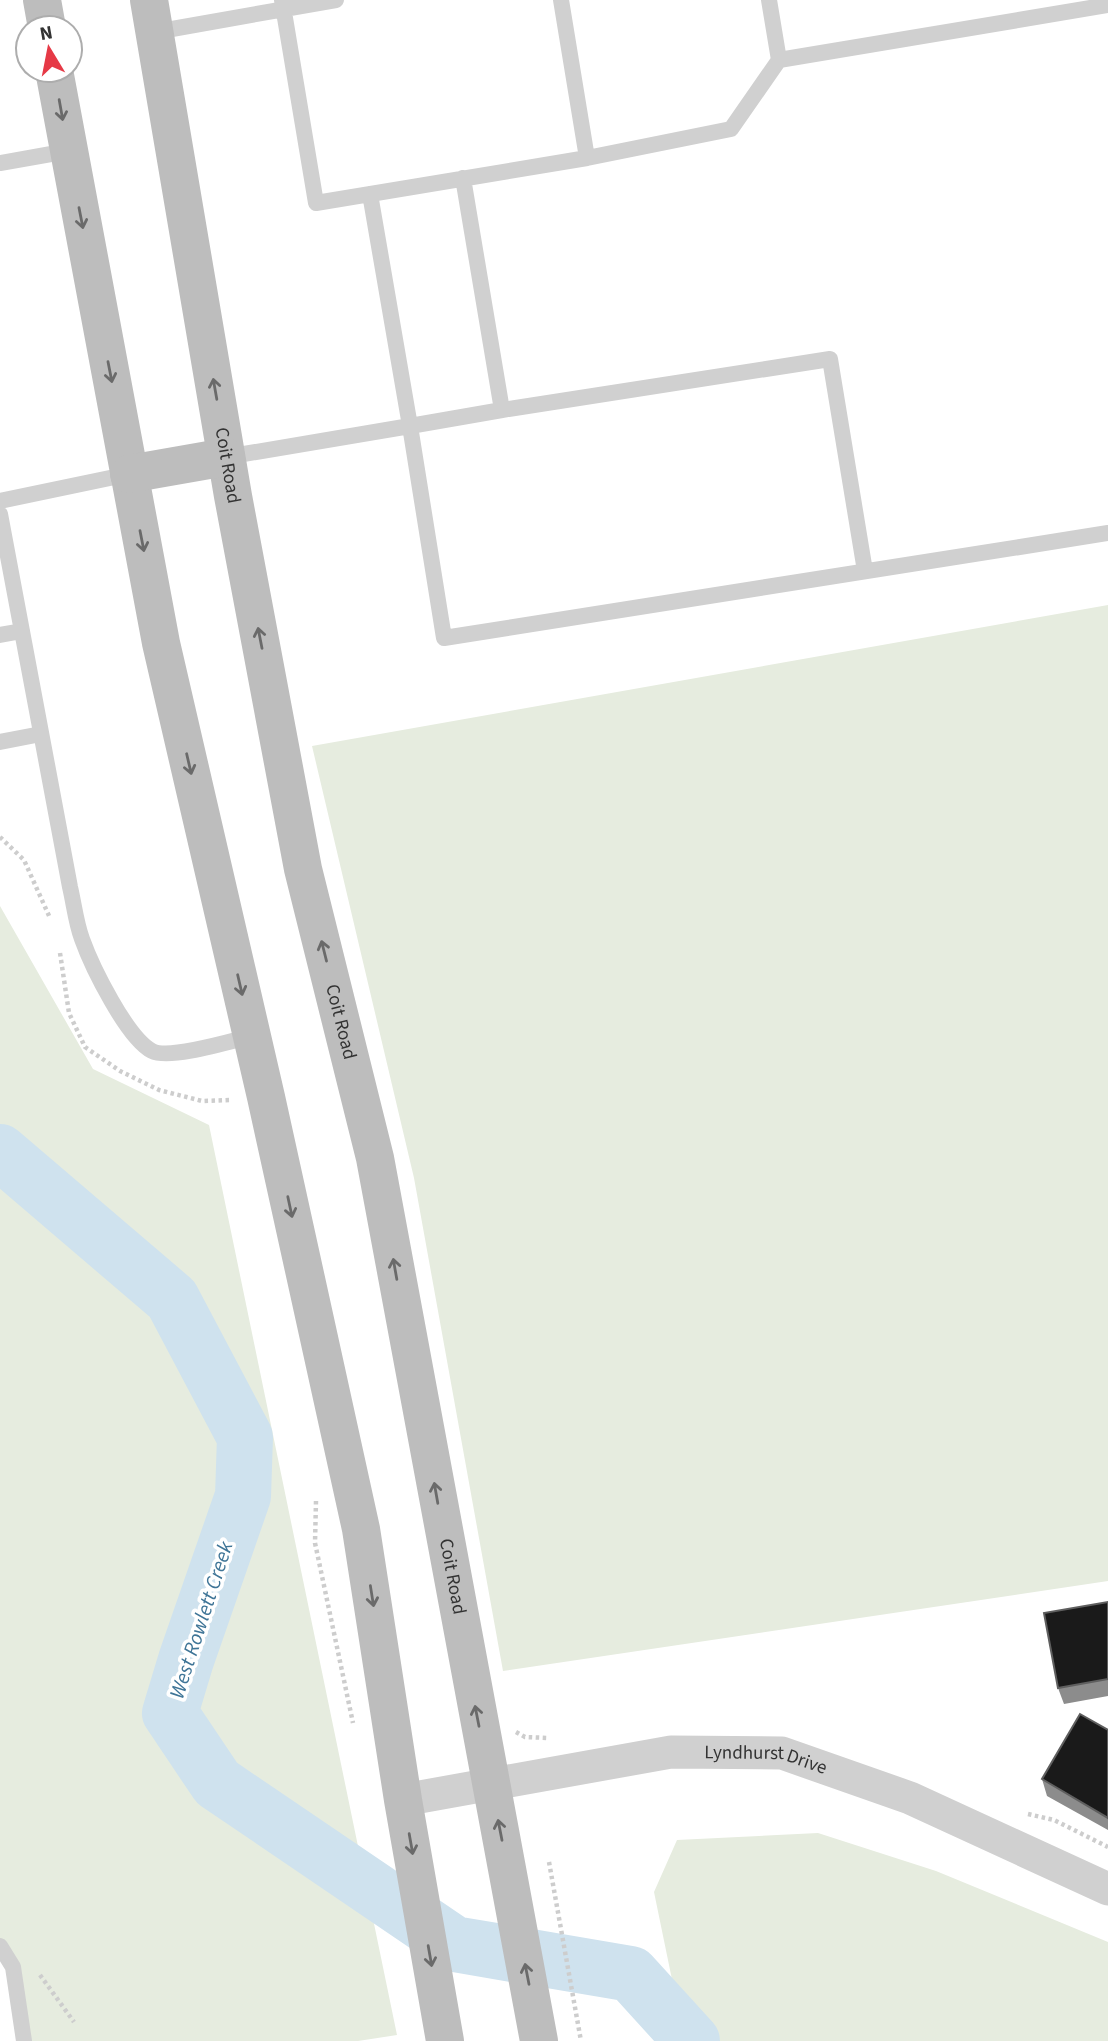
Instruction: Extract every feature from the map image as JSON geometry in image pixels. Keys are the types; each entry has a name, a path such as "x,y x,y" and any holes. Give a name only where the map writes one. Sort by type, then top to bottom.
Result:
{"main road":[{"name":"Coit Road","path":"152,16 226,457 303,869 375,1158 539,2041"},
{"path":"56,84 161,643 361,1529 403,1800 445,2041"},
{"path":"129,474 226,457"}],"street":[{"name":"Lyndhurst Drive","path":"403,1800 671,1752 782,1753 910,1798 1108,1889"}],"lane":[{"path":"561,0 587,158"},
{"path":"283,5 316,203 587,158 731,129 779,60 769,0"},
{"path":"152,16 325,1"},
{"path":"779,60 1108,5"},
{"path":"0,163 68,151"},
{"path":"463,178 502,410"},
{"path":"370,194 411,426 444,638 1108,533"},
{"path":"226,457 502,410 831,359 865,571"},
{"path":"0,501 129,474"},
{"path":"0,514 70,887 82,938 103,982 133,1036 154,1052 188,1051 252,1037"},
{"path":"0,635 22,631"},
{"path":"0,742 41,734"},
{"path":"0,1946 13,1967 24,2041"}],"path":[{"path":"0,837 24,860 52,922"},
{"path":"59,948 69,1013 85,1047 120,1071 159,1090 202,1101 230,1100 234,1112"},
{"path":"317,1490 315,1543 353,1724"},
{"path":"549,1862 581,2041"}],"shaded area":[{"path":"1108,605 1108,1581 503,1671 414,1178 312,746"},
{"path":"0,906 93,1069 209,1125 397,2035 358,2041 24,2041 0,1946"},
{"path":"818,1833 936,1871 1108,1942 1108,2041 713,2041 676,1999 654,1892 677,1840"}],"building":[{"path":"1108,1602 1108,1679 1058,1688 1044,1613"},
{"path":"1080,1714 1108,1730 1108,1818 1042,1779"}],"waterway":[{"name":"West Rowlett Creek","path":"0,1152 172,1299 245,1437 243,1496 170,1713 217,1783 454,1944 631,1974 692,2041"}]}
